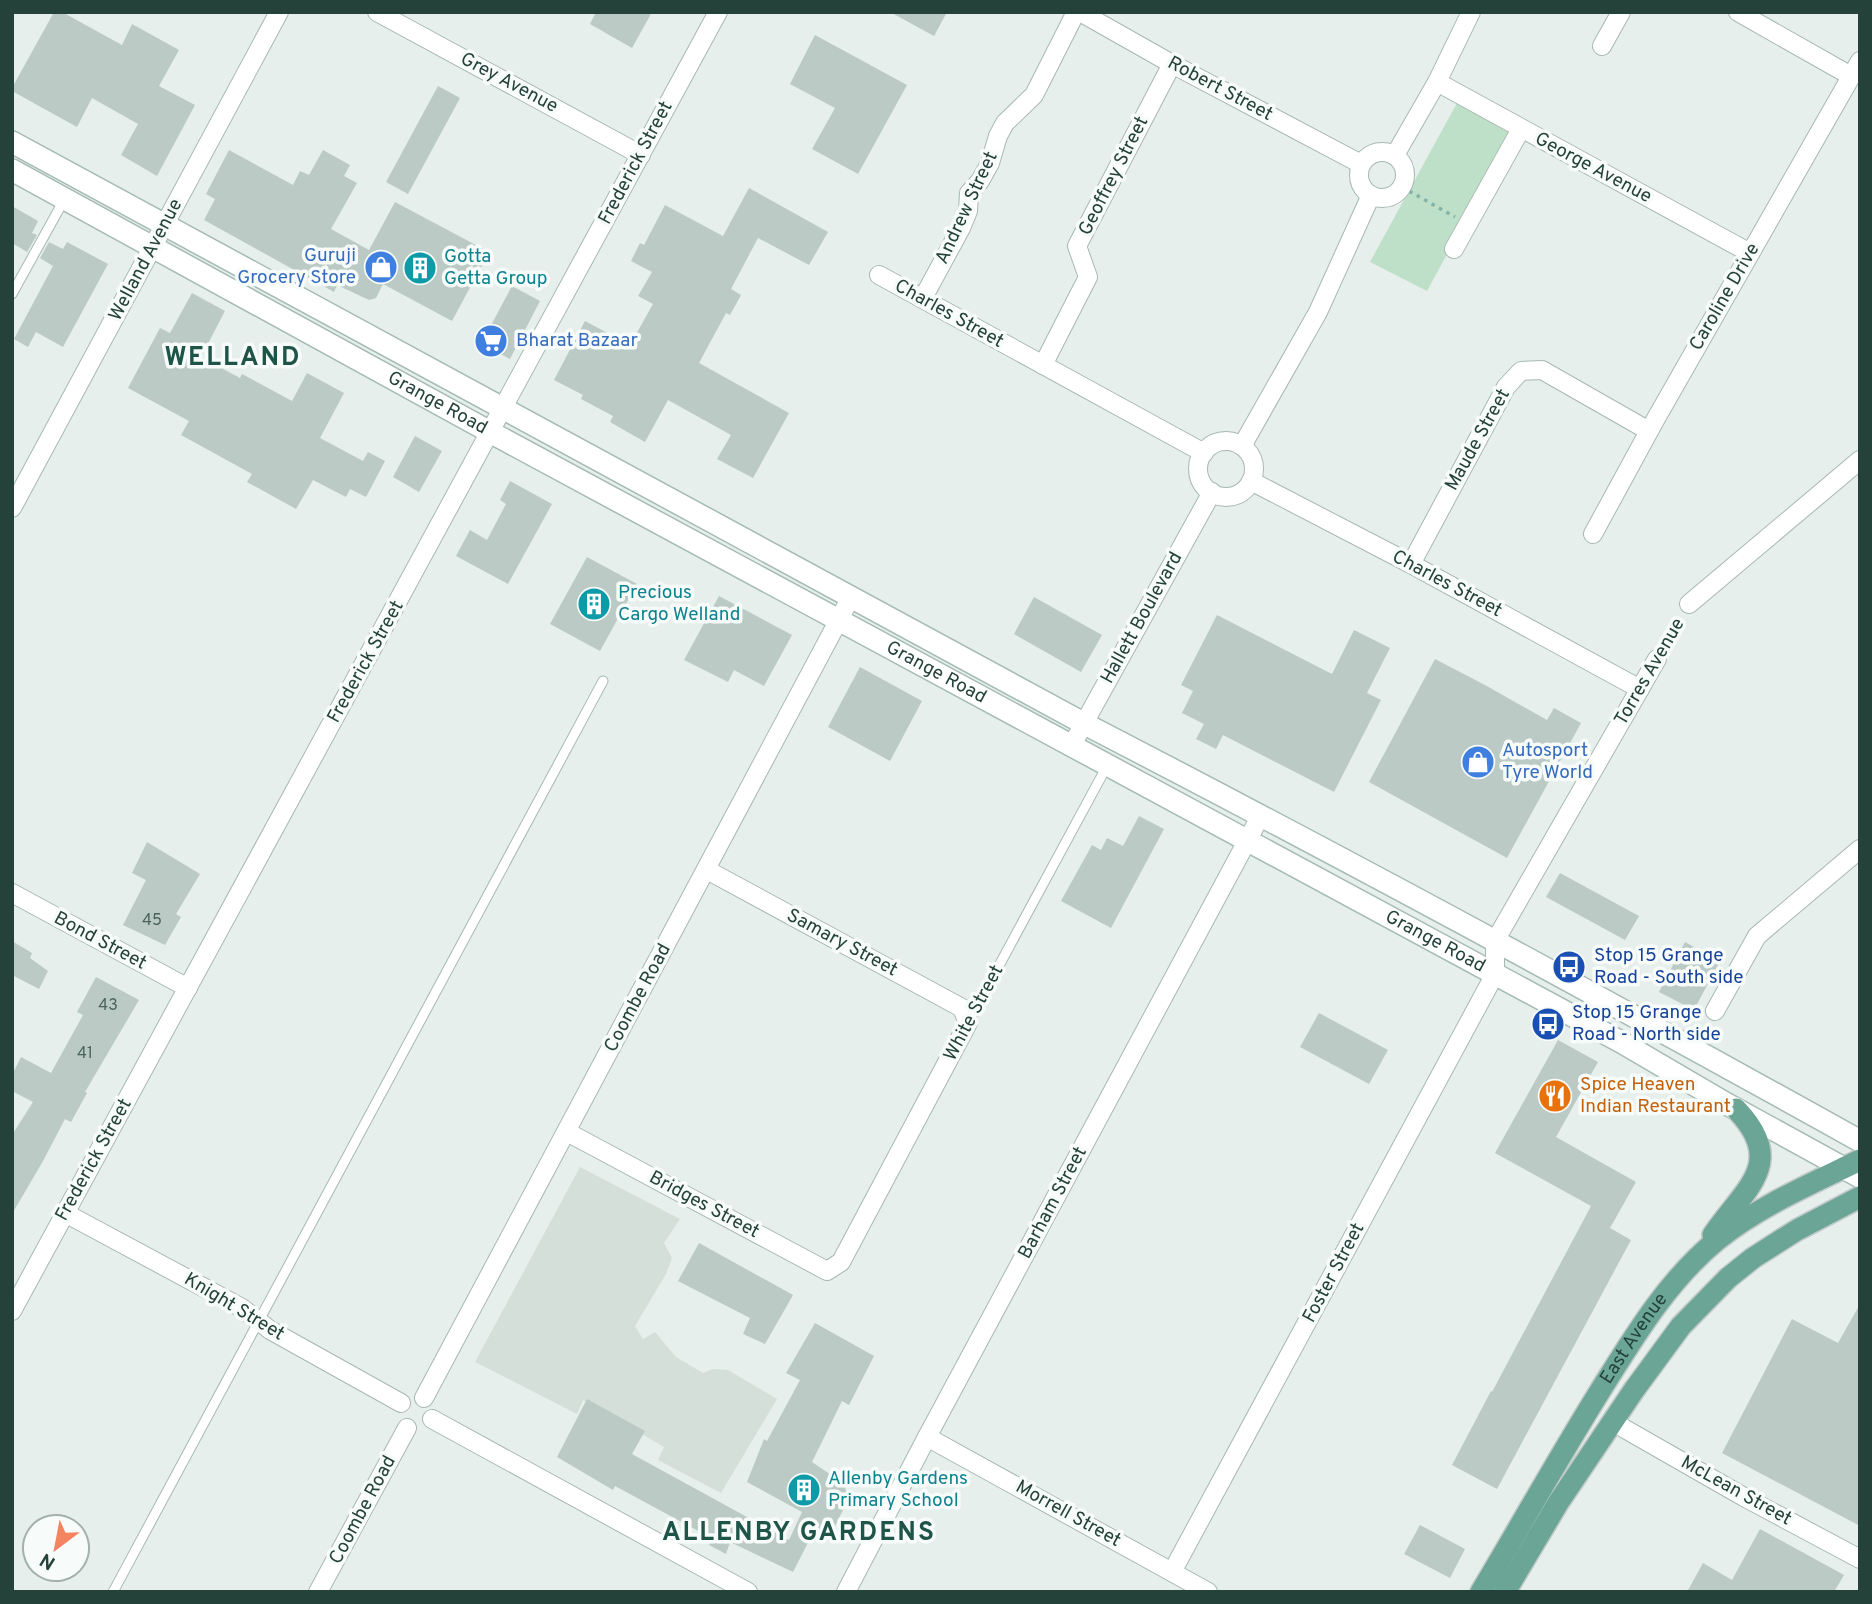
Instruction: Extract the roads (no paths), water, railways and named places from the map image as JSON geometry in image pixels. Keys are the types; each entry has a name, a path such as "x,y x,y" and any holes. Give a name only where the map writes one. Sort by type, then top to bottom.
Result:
{"main road":[{"name":"Grange Road","path":"12,142 1083,723 1495,941 1860,1141"},
{"name":"Grange Road","path":"12,170 490,432 1621,1042 1736,1109 1855,1170"},
{"path":"1695,1259 1758,1172 1760,1145 1750,1126 1736,1109"},
{"name":"East Avenue","path":"1481,1592 1631,1341 1661,1298 1695,1259 1740,1223 1780,1200 1855,1170"},
{"name":"East Avenue","path":"1505,1592 1558,1503 1681,1326 1728,1278 1774,1243 1860,1197"}],"street":[{"name":"Welland Avenue","path":"12,508 279,12"},
{"name":"Grey Avenue","path":"377,12 641,155"},
{"name":"Frederick Street","path":"12,1311 718,12"},
{"name":"Robert Street","path":"1078,12 1361,164"},
{"name":"Andrew Street","path":"923,298 961,228 968,211 969,193 980,181 990,163 1002,129 1011,116 1034,95 1078,12"},
{"path":"1395,155 1437,82 1471,12"},
{"path":"1602,46 1621,12"},
{"path":"1738,12 1855,69"},
{"name":"Geoffrey Street","path":"1043,365 1088,277 1077,246 1172,64"},
{"name":"Caroline Drive","path":"1593,534 1649,430 1855,69"},
{"name":"George Avenue","path":"1437,82 1750,253"},
{"path":"1454,249 1521,129"},
{"path":"1376,152 1395,155 1402,164 1405,176 1402,187 1393,195 1382,198 1371,195 1362,187 1359,175 1361,164 1376,152"},
{"path":"1242,446 1318,312 1371,195"},
{"name":"Charles Street","path":"879,275 1203,453"},
{"name":"Maude Street","path":"1411,564 1506,387 1521,371 1542,370 1649,430"},
{"path":"1221,442 1242,446 1253,460 1254,472 1245,490 1234,496 1223,497 1204,485 1199,475 1203,453 1212,445 1221,442"},
{"name":"Torres Avenue","path":"1689,604 1860,460"},
{"name":"Charles Street","path":"1251,481 1411,564 1640,689"},
{"name":"Hallett Boulevard","path":"1072,745 1212,492"},
{"name":"Coombe Road","path":"424,1398 851,597"},
{"name":"Torres Avenue","path":"1495,974 1495,941 1657,659"},
{"name":"Barham Street","path":"846,1592 1261,815"},
{"path":"1715,1011 1758,936 1860,849"},
{"name":"Samary Street","path":"707,870 962,1008 968,1023"},
{"name":"Bond Street","path":"12,893 188,988"},
{"name":"Foster Street","path":"1172,1572 1495,974"},
{"name":"White Street","path":"841,1262 968,1023"},
{"name":"Bridges Street","path":"567,1132 827,1271 841,1262"},
{"name":"Knight Street","path":"65,1213 242,1308 270,1330 401,1403"},
{"path":"412,1396 424,1398 432,1406 432,1419 426,1427 407,1428 399,1418 401,1403 412,1396"},
{"path":"432,1419 748,1592"},
{"name":"McLean Street","path":"1614,1421 1744,1497 1860,1559"},
{"name":"Coombe Road","path":"318,1592 407,1428"},
{"name":"Morrell Street","path":"927,1437 1208,1592"}],"lane":[{"path":"12,294 65,198"},
{"path":"113,1592 603,681"},
{"name":"White Street","path":"968,1023 1108,765"}],"place":[{"name":"Guruji Grocery Store","path":"381,267"},
{"name":"Gotta Getta Group","path":"420,268"},
{"name":"Bharat Bazaar","path":"491,341"},
{"name":"Precious Cargo Welland","path":"594,604"},
{"name":"Autosport Tyre World","path":"1478,762"},
{"name":"Stop 15 Grange Road - South side","path":"1569,967"},
{"name":"Stop 15 Grange Road - North side","path":"1548,1024"},
{"name":"Spice Heaven Indian Restaurant","path":"1555,1096"},
{"name":"Allenby Gardens Primary School","path":"804,1490"}],"district":[{"name":"WELLAND","path":"233,358"},
{"name":"ALLENBY GARDENS","path":"799,1533"}]}
